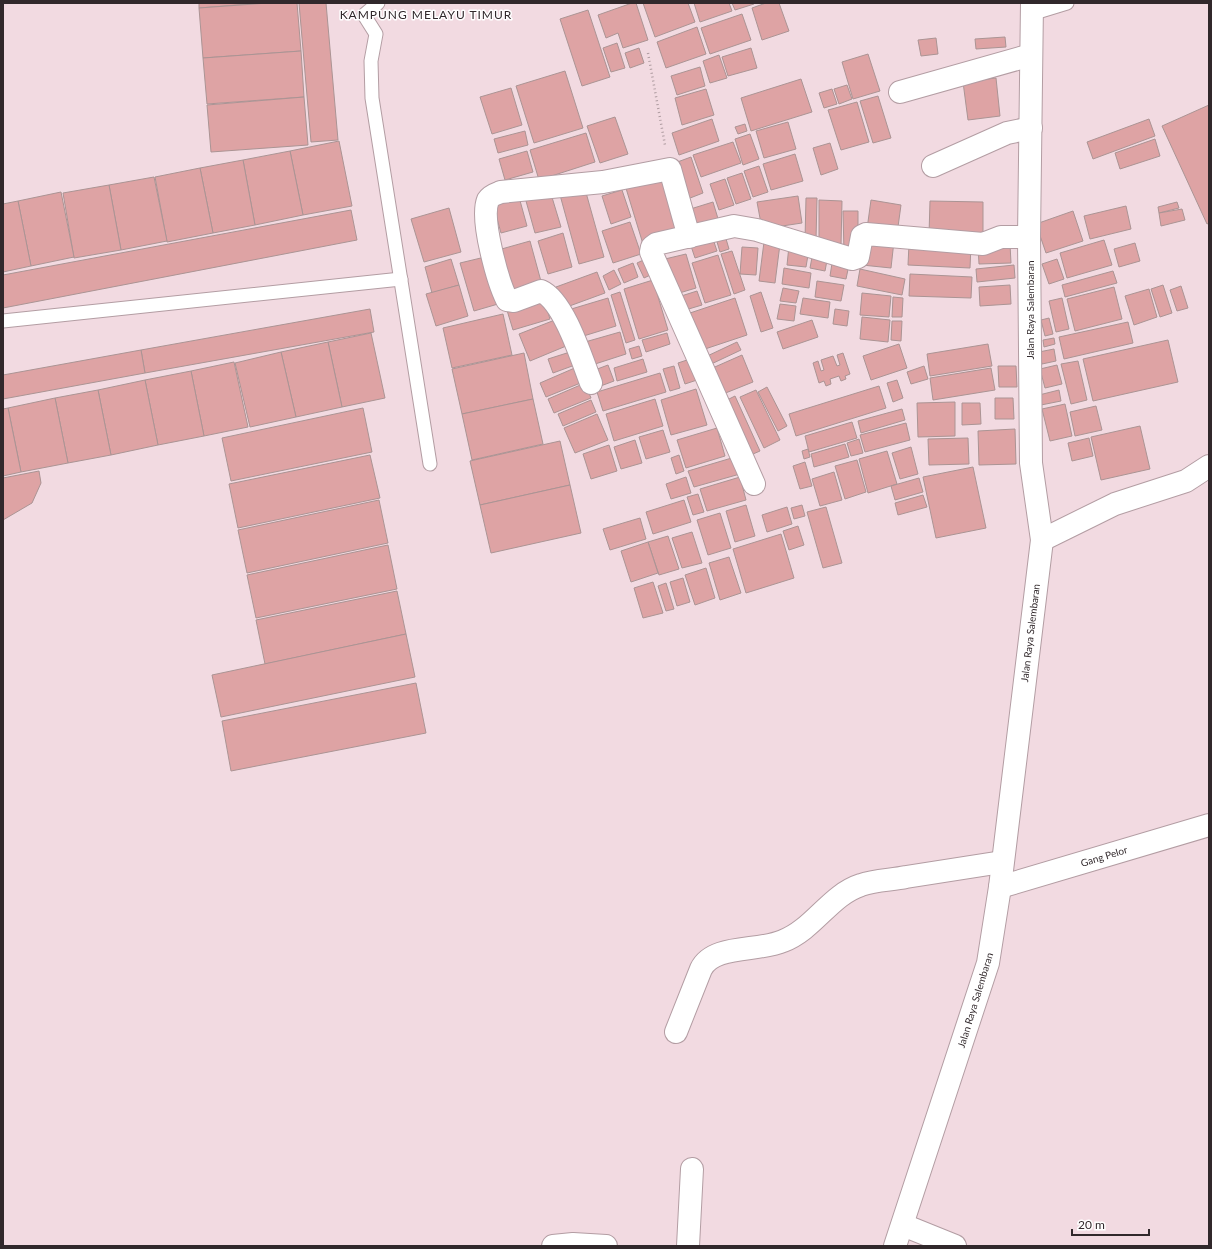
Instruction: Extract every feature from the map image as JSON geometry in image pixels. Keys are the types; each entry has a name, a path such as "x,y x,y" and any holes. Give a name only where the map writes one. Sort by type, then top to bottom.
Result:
{"street":[{"name":"Jalan Raya Salembaran","path":"895,1246 988,963 1000,887 1042,540 1031,463 1029,237 1032,9"},
{"path":"900,92 1031,55"},
{"path":"933,166 1007,133 1031,128"},
{"path":"591,383 566,322 549,297 541,291 514,301 507,300 503,292 490,245 486,218 489,199 493,194 501,192 603,182 670,169 689,237"},
{"path":"754,484 651,252 652,247 656,244 734,226 852,258 858,257 864,234 984,244 1001,237 1029,237"},
{"path":"1042,540 1115,504 1186,481 1209,466"},
{"name":"Gang Pelor","path":"1000,887 1209,825"},
{"path":"676,1032 700,970 705,961 711,957 724,952 772,946 785,941 799,934 841,895 863,884 1002,862"},
{"path":"688,1246 692,1169"},
{"path":"903,1225 955,1246"},
{"path":"553,1246 573,1244 606,1246"}],"lane":[{"path":"378,3 364,9 376,34 371,61 372,98 430,464"},
{"path":"1032,9 1067,3"},
{"path":"3,321 401,279"}],"path":[{"path":"648,53 670,169"}],"building":[{"path":"199,3 263,3 199,8"},
{"path":"268,3 297,3 301,51 203,58 199,8"},
{"path":"299,3 326,3 338,140 311,142"},
{"path":"632,3 636,3 648,40 623,48 618,33 606,38 598,15"},
{"path":"643,3 688,3 695,22 655,37"},
{"path":"694,3 729,3 732,11 700,22"},
{"path":"732,3 754,3 754,4 735,10"},
{"path":"766,3 779,3 789,31 762,40 752,8"},
{"path":"588,10 610,77 582,86 560,19"},
{"path":"742,14 751,40 710,54 701,28"},
{"path":"697,27 706,54 666,68 657,42"},
{"path":"1005,37 1006,47 976,49 975,39"},
{"path":"936,38 938,54 921,56 918,40"},
{"path":"617,43 625,68 611,72 603,48"},
{"path":"639,48 644,63 630,68 625,53"},
{"path":"751,48 757,68 728,76 722,57"},
{"path":"301,51 304,97 207,104 203,58"},
{"path":"868,54 880,91 853,99 842,62"},
{"path":"719,55 727,78 710,83 703,61"},
{"path":"700,67 705,86 677,95 671,76"},
{"path":"565,71 583,128 534,143 516,86"},
{"path":"996,78 1000,116 968,120 963,82"},
{"path":"801,79 812,112 751,131 741,98"},
{"path":"847,85 852,99 839,104 834,89"},
{"path":"511,88 522,125 492,134 480,97"},
{"path":"706,89 714,115 682,125 675,98"},
{"path":"832,89 837,104 824,108 819,93"},
{"path":"878,96 891,138 873,143 860,101"},
{"path":"304,97 308,145 211,152 207,105"},
{"path":"857,102 869,142 841,150 828,110"},
{"path":"1209,105 1209,223 1207,224 1162,126"},
{"path":"615,117 628,154 600,163 587,126"},
{"path":"712,119 719,141 679,155 672,133"},
{"path":"1149,119 1155,136 1093,159 1087,142"},
{"path":"788,122 796,149 764,158 756,131"},
{"path":"745,124 747,131 738,134 735,127"},
{"path":"525,131 528,145 498,153 494,139"},
{"path":"586,133 595,162 539,180 530,150"},
{"path":"750,134 759,159 743,165 735,139"},
{"path":"1155,139 1160,156 1120,169 1115,153"},
{"path":"339,141 352,206 303,215 290,151"},
{"path":"733,142 741,163 701,177 693,155"},
{"path":"830,143 838,169 821,175 813,148"},
{"path":"290,151 303,215 255,225 243,160"},
{"path":"527,151 533,172 505,180 499,159"},
{"path":"795,154 803,181 771,190 763,164"},
{"path":"691,157 703,193 685,200 672,164"},
{"path":"243,160 255,225 213,233 200,168"},
{"path":"759,166 768,192 753,197 744,171"},
{"path":"200,168 213,233 167,242 155,177"},
{"path":"742,173 751,199 736,204 727,178"},
{"path":"660,174 678,233 643,244 625,185"},
{"path":"154,177 167,241 121,250 109,185"},
{"path":"725,179 734,205 719,210 710,184"},
{"path":"109,185 121,250 74,258 63,193"},
{"path":"585,189 604,257 579,264 560,195"},
{"path":"622,190 631,217 611,224 602,196"},
{"path":"61,192 74,257 31,266 18,201"},
{"path":"551,194 561,227 535,233 526,201"},
{"path":"798,196 802,223 762,229 757,202"},
{"path":"519,197 527,226 501,233 493,204"},
{"path":"806,198 817,198 816,240 805,240"},
{"path":"819,200 842,201 841,246 819,246"},
{"path":"871,200 901,205 897,234 867,229"},
{"path":"18,201 31,266 3,272 3,204"},
{"path":"930,201 983,202 983,236 929,235"},
{"path":"713,202 719,222 690,230 684,211"},
{"path":"1177,202 1179,208 1159,213 1158,207"},
{"path":"1126,206 1131,229 1090,239 1084,216"},
{"path":"449,208 461,252 424,262 411,219"},
{"path":"1182,209 1185,220 1161,226 1159,213"},
{"path":"351,210 357,240 3,308 3,275"},
{"path":"843,211 858,211 858,253 844,253"},
{"path":"1073,211 1083,241 1046,253 1036,224"},
{"path":"630,222 641,254 613,263 602,231"},
{"path":"724,232 729,249 720,252 715,235"},
{"path":"563,233 572,267 548,274 538,241"},
{"path":"712,236 717,251 695,258 690,243"},
{"path":"865,238 894,241 891,268 862,265"},
{"path":"1104,240 1112,265 1067,278 1060,253"},
{"path":"530,241 542,285 510,293 498,250"},
{"path":"764,242 780,244 775,283 759,281"},
{"path":"1135,243 1140,261 1119,267 1114,249"},
{"path":"909,244 971,246 970,268 908,265"},
{"path":"1010,244 1011,263 979,264 978,245"},
{"path":"789,246 809,249 806,267 787,265"},
{"path":"742,247 758,248 756,275 740,274"},
{"path":"732,251 745,290 734,294 721,254"},
{"path":"813,252 828,255 825,271 810,268"},
{"path":"686,254 696,288 676,294 665,259"},
{"path":"718,255 731,295 705,303 692,263"},
{"path":"485,257 498,304 474,311 460,263"},
{"path":"650,257 657,272 644,278 637,263"},
{"path":"833,257 850,260 846,279 830,276"},
{"path":"451,259 459,285 432,293 425,267"},
{"path":"1057,259 1064,279 1049,284 1042,264"},
{"path":"633,263 638,277 624,283 618,269"},
{"path":"1014,265 1015,278 977,282 976,269"},
{"path":"784,268 811,273 809,288 782,284"},
{"path":"860,269 905,279 902,295 857,286"},
{"path":"614,270 621,284 609,290 603,276"},
{"path":"1113,271 1117,283 1065,297 1062,285"},
{"path":"597,272 605,293 564,308 556,287"},
{"path":"910,274 972,277 971,298 909,296"},
{"path":"653,280 668,330 639,339 624,289"},
{"path":"817,281 844,285 841,301 815,297"},
{"path":"459,285 468,316 436,326 426,294"},
{"path":"1010,285 1011,304 980,306 979,287"},
{"path":"1163,285 1172,313 1160,317 1151,289"},
{"path":"1181,286 1188,308 1177,311 1170,290"},
{"path":"1114,287 1122,319 1075,331 1067,299"},
{"path":"783,288 799,291 796,303 780,301"},
{"path":"1149,289 1157,317 1134,325 1125,296"},
{"path":"697,291 702,305 682,311 678,297"},
{"path":"620,292 635,340 626,343 611,295"},
{"path":"761,292 773,328 761,332 750,296"},
{"path":"862,293 891,296 889,317 860,315"},
{"path":"543,296 550,319 513,330 506,307"},
{"path":"893,297 903,298 902,317 892,317"},
{"path":"608,298 616,326 577,338 568,310"},
{"path":"735,298 747,335 699,351 687,314"},
{"path":"803,298 830,302 828,318 800,314"},
{"path":"1062,298 1069,329 1056,332 1049,301"},
{"path":"780,304 796,306 794,321 777,319"},
{"path":"370,309 374,332 145,373 141,350"},
{"path":"835,309 849,311 847,326 833,324"},
{"path":"503,314 512,355 452,368 443,328"},
{"path":"862,317 890,320 888,342 860,339"},
{"path":"560,318 571,344 530,361 519,334"},
{"path":"1049,318 1053,334 1045,336 1041,320"},
{"path":"812,320 818,337 783,349 777,332"},
{"path":"892,321 902,321 901,341 891,340"},
{"path":"1128,322 1133,343 1064,359 1059,337"},
{"path":"620,332 626,354 592,365 585,342"},
{"path":"371,333 385,398 342,407 328,342"},
{"path":"667,333 670,344 646,352 642,340"},
{"path":"1054,338 1055,344 1044,347 1043,340"},
{"path":"1168,340 1178,382 1093,401 1083,359"},
{"path":"328,342 342,407 296,417 281,352"},
{"path":"737,342 741,350 707,366 703,358"},
{"path":"899,344 907,368 871,380 863,356"},
{"path":"988,344 992,366 930,376 927,354"},
{"path":"639,346 642,356 632,359 629,349"},
{"path":"1054,349 1056,361 1042,364 1039,352"},
{"path":"141,350 145,373 3,399 3,375"},
{"path":"281,352 296,417 250,427 235,363"},
{"path":"570,352 575,365 553,373 548,359"},
{"path":"524,353 533,399 462,414 452,369"},
{"path":"843,353 850,374 845,376 846,379 841,381 839,376 830,379 831,384 826,386 824,381 819,383 813,363 818,361 821,371 824,370 821,360 833,356 837,366 840,365 837,355"},
{"path":"742,355 753,382 718,396 708,370"},
{"path":"693,358 700,379 685,384 678,363"},
{"path":"643,359 647,372 617,381 614,368"},
{"path":"1078,361 1087,400 1071,404 1061,364"},
{"path":"234,362 248,427 204,436 191,371"},
{"path":"608,365 614,381 598,387 592,371"},
{"path":"1057,365 1062,384 1045,388 1040,369"},
{"path":"674,366 680,388 670,391 663,369"},
{"path":"924,366 928,379 911,384 907,372"},
{"path":"998,366 1016,366 1017,387 999,387"},
{"path":"577,367 583,382 546,397 540,383"},
{"path":"991,368 995,390 933,400 930,378"},
{"path":"191,371 204,436 158,445 145,380"},
{"path":"660,373 666,392 603,411 597,392"},
{"path":"145,380 158,445 111,455 98,390"},
{"path":"897,380 903,398 893,402 887,383"},
{"path":"585,383 591,398 554,413 548,399"},
{"path":"879,386 886,408 796,436 789,414"},
{"path":"767,387 787,426 778,431 758,392"},
{"path":"696,389 707,425 671,435 661,400"},
{"path":"98,390 111,455 68,463 55,398"},
{"path":"756,390 780,440 764,448 740,397"},
{"path":"1059,390 1061,401 1041,405 1039,395"},
{"path":"735,396 760,451 746,457 721,403"},
{"path":"55,398 68,463 21,472 8,408"},
{"path":"995,398 1013,398 1014,419 995,419"},
{"path":"533,399 543,444 472,460 462,414"},
{"path":"655,399 663,426 614,441 606,414"},
{"path":"591,400 596,412 563,426 558,414"},
{"path":"955,402 955,436 918,437 917,403"},
{"path":"962,403 980,403 981,424 962,425"},
{"path":"1065,404 1072,436 1050,441 1042,409"},
{"path":"1096,406 1102,430 1075,436 1070,412"},
{"path":"8,408 21,472 3,476 3,409"},
{"path":"363,408 372,452 231,481 222,438"},
{"path":"902,409 905,420 861,433 858,421"},
{"path":"597,414 608,440 575,453 564,428"},
{"path":"852,422 857,438 809,452 805,436"},
{"path":"906,423 910,440 865,452 860,435"},
{"path":"1140,426 1150,469 1101,480 1091,437"},
{"path":"717,428 725,456 686,468 677,440"},
{"path":"1015,429 1016,464 979,465 978,431"},
{"path":"663,430 670,452 646,459 639,437"},
{"path":"968,438 969,464 929,465 928,439"},
{"path":"1089,438 1093,456 1072,461 1068,443"},
{"path":"859,439 863,453 851,456 847,443"},
{"path":"635,440 642,463 621,469 614,447"},
{"path":"560,441 570,485 480,505 470,461"},
{"path":"845,444 849,457 814,467 811,454"},
{"path":"609,445 617,471 591,479 583,454"},
{"path":"911,447 918,474 900,479 892,453"},
{"path":"808,449 810,457 804,459 802,451"},
{"path":"887,451 897,484 868,493 859,459"},
{"path":"370,455 380,498 238,528 229,484"},
{"path":"679,455 684,471 676,474 671,458"},
{"path":"735,457 740,474 694,487 688,471"},
{"path":"857,460 866,492 845,499 835,466"},
{"path":"805,462 812,486 800,489 793,466"},
{"path":"973,467 986,528 936,538 923,477"},
{"path":"39,471 41,483 32,503 3,520 3,478"},
{"path":"834,472 842,500 820,506 812,479"},
{"path":"686,477 691,493 671,499 666,484"},
{"path":"740,477 746,500 707,511 700,489"},
{"path":"919,478 923,492 895,500 891,486"},
{"path":"570,485 581,533 491,553 480,505"},
{"path":"698,494 704,512 693,515 687,497"},
{"path":"923,495 927,507 898,515 895,503"},
{"path":"379,500 388,543 247,573 238,530"},
{"path":"684,500 691,522 653,534 646,512"},
{"path":"746,505 755,536 735,542 726,511"},
{"path":"802,505 805,516 794,519 791,508"},
{"path":"787,507 792,524 767,532 762,515"},
{"path":"826,507 842,563 823,568 807,512"},
{"path":"720,513 731,548 708,555 697,520"},
{"path":"640,518 646,539 610,550 603,529"},
{"path":"798,526 804,545 789,550 783,531"},
{"path":"692,532 702,563 682,568 672,538"},
{"path":"781,534 794,578 746,593 733,549"},
{"path":"668,536 679,569 659,575 648,542"},
{"path":"648,542 658,573 631,582 621,551"},
{"path":"388,545 397,589 256,618 247,575"},
{"path":"729,557 741,593 720,600 709,563"},
{"path":"706,568 715,598 695,605 685,575"},
{"path":"683,578 690,602 677,606 670,582"},
{"path":"653,582 663,613 643,618 634,588"},
{"path":"666,583 674,609 666,611 658,586"},
{"path":"397,591 406,634 265,664 256,620"},
{"path":"406,634 415,677 221,717 212,675"},
{"path":"416,683 426,733 231,771 222,721"}],"district":[{"name":"KAMPUNG MELAYU TIMUR","path":"426,15"}]}
